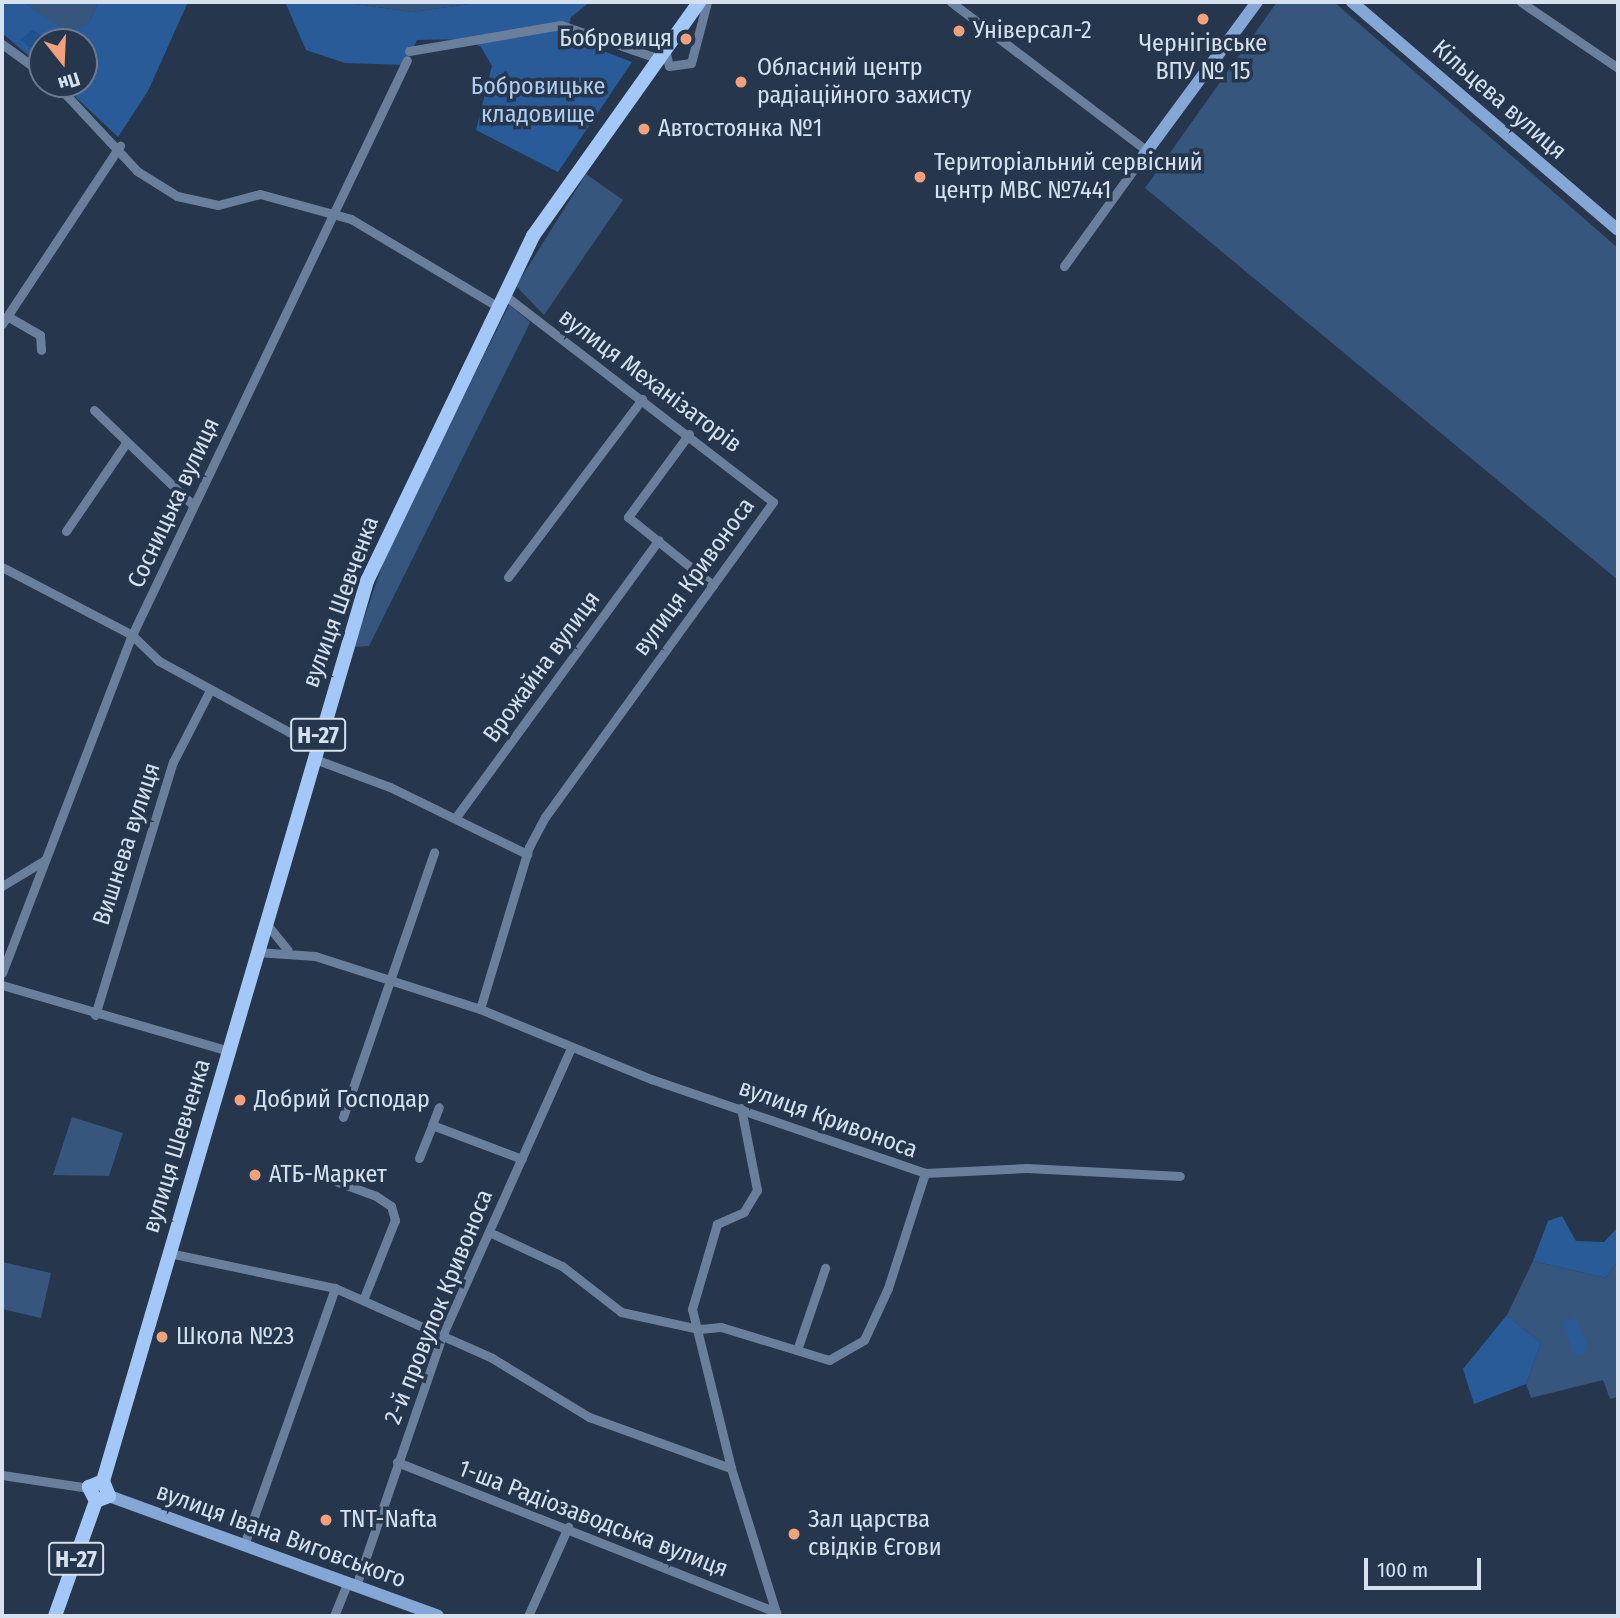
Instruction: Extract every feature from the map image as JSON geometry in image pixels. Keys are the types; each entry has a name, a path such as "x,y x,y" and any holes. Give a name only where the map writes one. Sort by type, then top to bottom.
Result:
{"main road":[{"name":"вулиця Шевченка","path":"98,1495 314,752 367,581 500,300 581,161 699,2"},
{"name":"Н-27","path":"55,1616 98,1495"}],"street":[{"path":"661,52 669,66 691,63 707,2"},
{"path":"951,2 1147,151"},
{"path":"1064,266 1257,2"},
{"name":"Кільцева вулиця","path":"1352,2 1618,230"},
{"path":"1521,2 1618,68"},
{"name":"Сосницька вулиця","path":"2,973 132,635 192,504 408,56 561,25 661,52"},
{"path":"2,44 28,64"},
{"name":"вулиця Механізаторів","path":"70,98 120,146 137,171 188,200 218,205 260,194 334,214 385,235 500,300 642,399 773,502"},
{"path":"41,350 40,335 5,320 120,146"},
{"path":"508,577 642,399"},
{"path":"94,410 192,504"},
{"path":"689,434 628,517 713,585"},
{"path":"66,531 126,443"},
{"name":"вулиця Кривоноса","path":"480,1009 527,854 545,817 773,502"},
{"name":"Врожайна вулиця","path":"456,817 659,540"},
{"path":"2,567 132,635 159,661 314,752 456,817 527,854"},
{"name":"Вишнева вулиця","path":"95,1014 173,762 210,690"},
{"path":"343,1117 434,852"},
{"path":"2,886 44,860"},
{"path":"265,922 288,950"},
{"name":"вулиця Кривоноса","path":"257,952 288,950 480,1009 571,1048 925,1173 1027,1168 1180,1176"},
{"path":"2,985 229,1051"},
{"name":"2-й провулок Кривоноса","path":"334,1616 351,1584 443,1334 571,1048"},
{"path":"419,1158 439,1107"},
{"path":"741,1108 757,1190 744,1212 718,1224 692,1309 731,1468 777,1614"},
{"path":"432,1125 522,1159"},
{"path":"489,1232 562,1266 621,1312 699,1329 721,1326 829,1360 864,1340 888,1287 925,1173"},
{"path":"338,1182 376,1196 391,1206 395,1220 363,1300"},
{"path":"169,1253 335,1288 443,1334 589,1417 731,1468"},
{"path":"797,1350 825,1268"},
{"path":"244,1545 335,1288"},
{"name":"1-ша Радіозаводська вулиця","path":"397,1462 568,1527 777,1614"},
{"name":"вулиця Івана Виговського","path":"2,1475 98,1495 438,1616"},
{"path":"528,1616 568,1527"}],"shaded area":[{"path":"23,2 98,2 89,23 78,28 61,28"},
{"path":"342,2 484,2 412,12"},
{"path":"1277,2 1334,2 1618,248 1618,580 1145,188"},
{"path":"28,33 28,46 20,40"},
{"path":"586,174 623,200 544,315 516,286"},
{"path":"509,305 530,322 527,329 369,646 354,647 388,549"},
{"path":"72,1117 123,1133 109,1176 53,1175"},
{"path":"1618,1260 1618,1397 1610,1399 1603,1380 1531,1398 1526,1384 1541,1343 1507,1315 1533,1261 1606,1278"},
{"path":"2,1262 51,1273 41,1318 2,1309"}],"green space":[{"path":"2,2 23,2 62,28 28,28 28,55 2,33"},
{"path":"98,2 188,2 148,91 118,137 77,98 98,98 98,28 77,28 89,23"},
{"name":"Бобровицьке кладовище","path":"342,2 412,12 484,2 590,2 571,17 566,37 632,62 558,172 476,130 492,66 481,47 466,39 417,40 406,65 345,63 306,50 286,4"},
{"path":"1562,1216 1576,1241 1604,1242 1618,1227 1618,1260 1606,1278 1533,1261 1548,1221"},
{"path":"1507,1315 1541,1343 1526,1384 1474,1404 1463,1369"},
{"path":"1576,1318 1586,1343 1584,1353 1573,1354 1563,1322"}],"place":[{"name":"Чернігівське ВПУ № 15","path":"1203,19"},
{"name":"Універсал-2","path":"959,31"},
{"name":"Бобровиця","path":"686,39"},
{"name":"Обласний центр радіаційного захисту","path":"741,82"},
{"name":"Автостоянка №1","path":"644,129"},
{"name":"Територіальний сервісний центр МВС №7441","path":"920,177"},
{"name":"Добрий Господар","path":"240,1100"},
{"name":"АТБ-Маркет","path":"255,1175"},
{"name":"Школа №23","path":"162,1337"},
{"name":"TNT-Nafta","path":"326,1520"},
{"name":"Зал царства свідків Єгови","path":"794,1534"}]}
